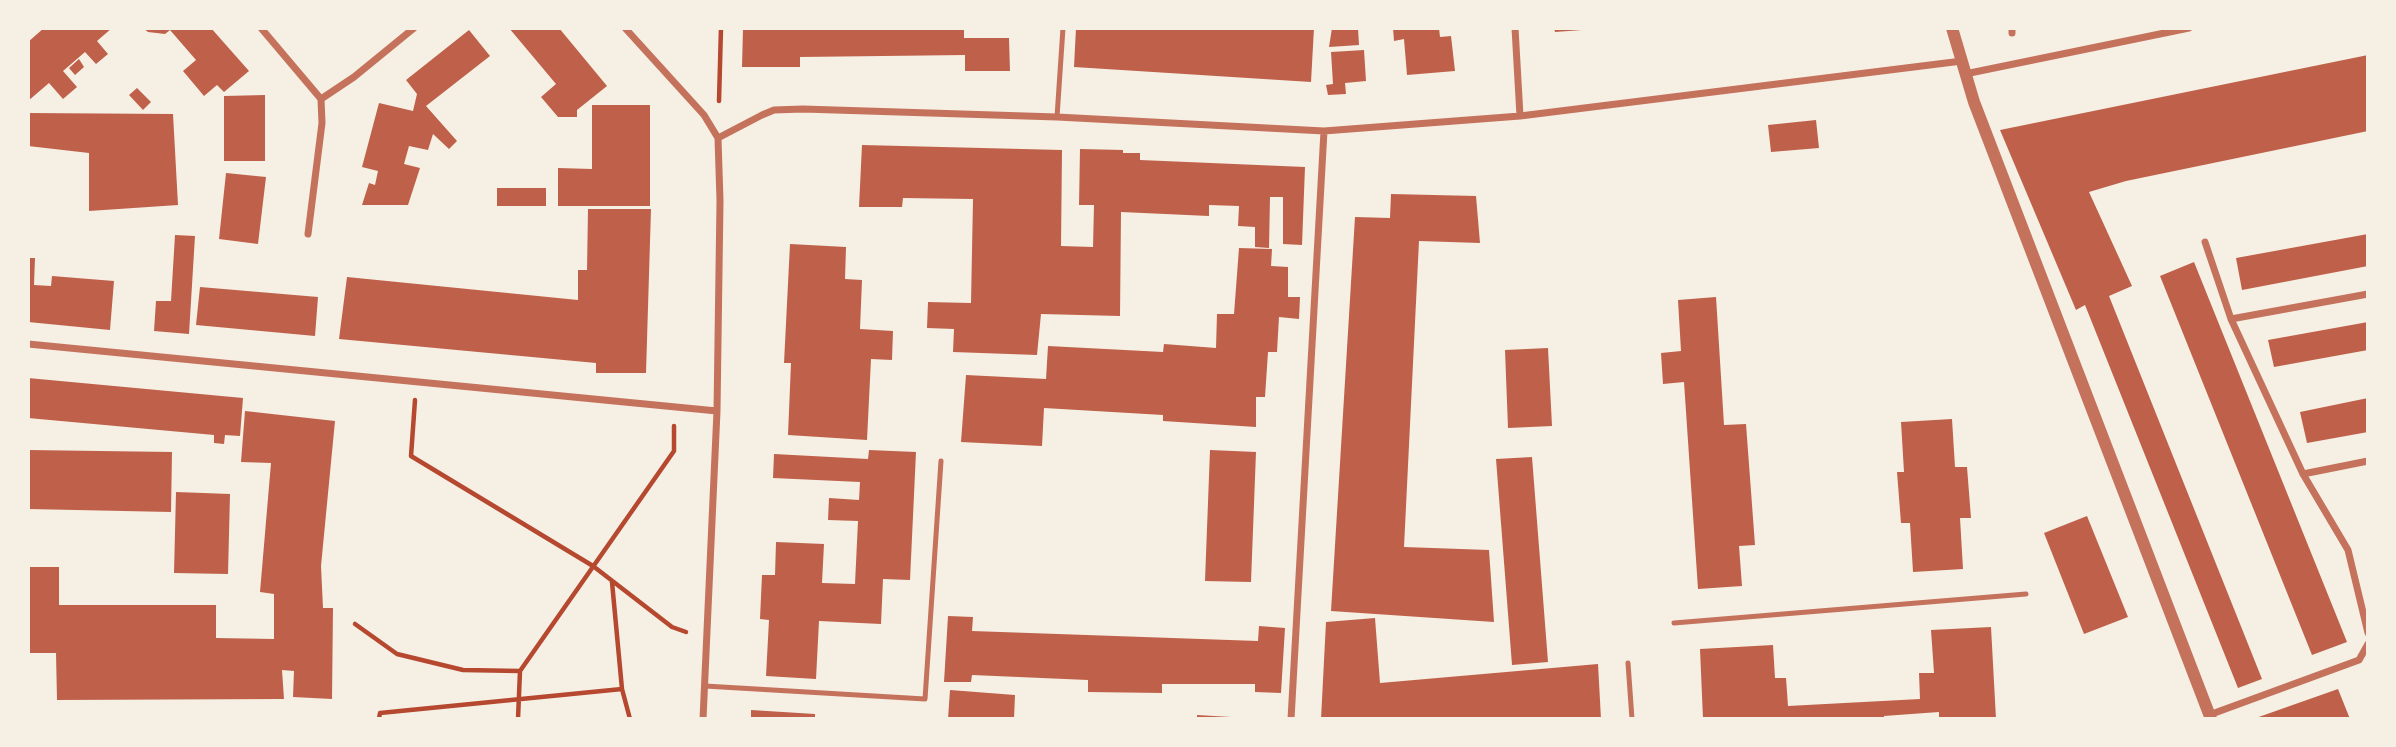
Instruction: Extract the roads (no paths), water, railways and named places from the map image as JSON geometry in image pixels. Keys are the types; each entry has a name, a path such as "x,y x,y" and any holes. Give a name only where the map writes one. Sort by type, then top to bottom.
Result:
{"street":[{"path":"261,28 321,99 322,123 308,234"},
{"path":"321,99 354,77 414,28"},
{"path":"625,28 704,115 718,138 720,201 717,411 703,719"},
{"path":"1515,28 1520,116"},
{"path":"1952,28 1994,154 2210,717 2359,660 2368,644"},
{"path":"718,138 774,110 803,109 1057,117 1324,131 1520,116 1964,68 2189,28"},
{"path":"1290,719 1324,131"},
{"path":"2205,242 2231,319 2303,474 2348,550 2368,633"},
{"path":"2231,319 2368,294"},
{"path":"28,344 717,411"},
{"path":"2303,474 2368,461"}],"lane":[{"path":"1057,117 1063,28"},
{"path":"705,686 925,699 941,461"},
{"path":"1674,623 2026,594"},
{"path":"1628,663 1632,719"}]}
